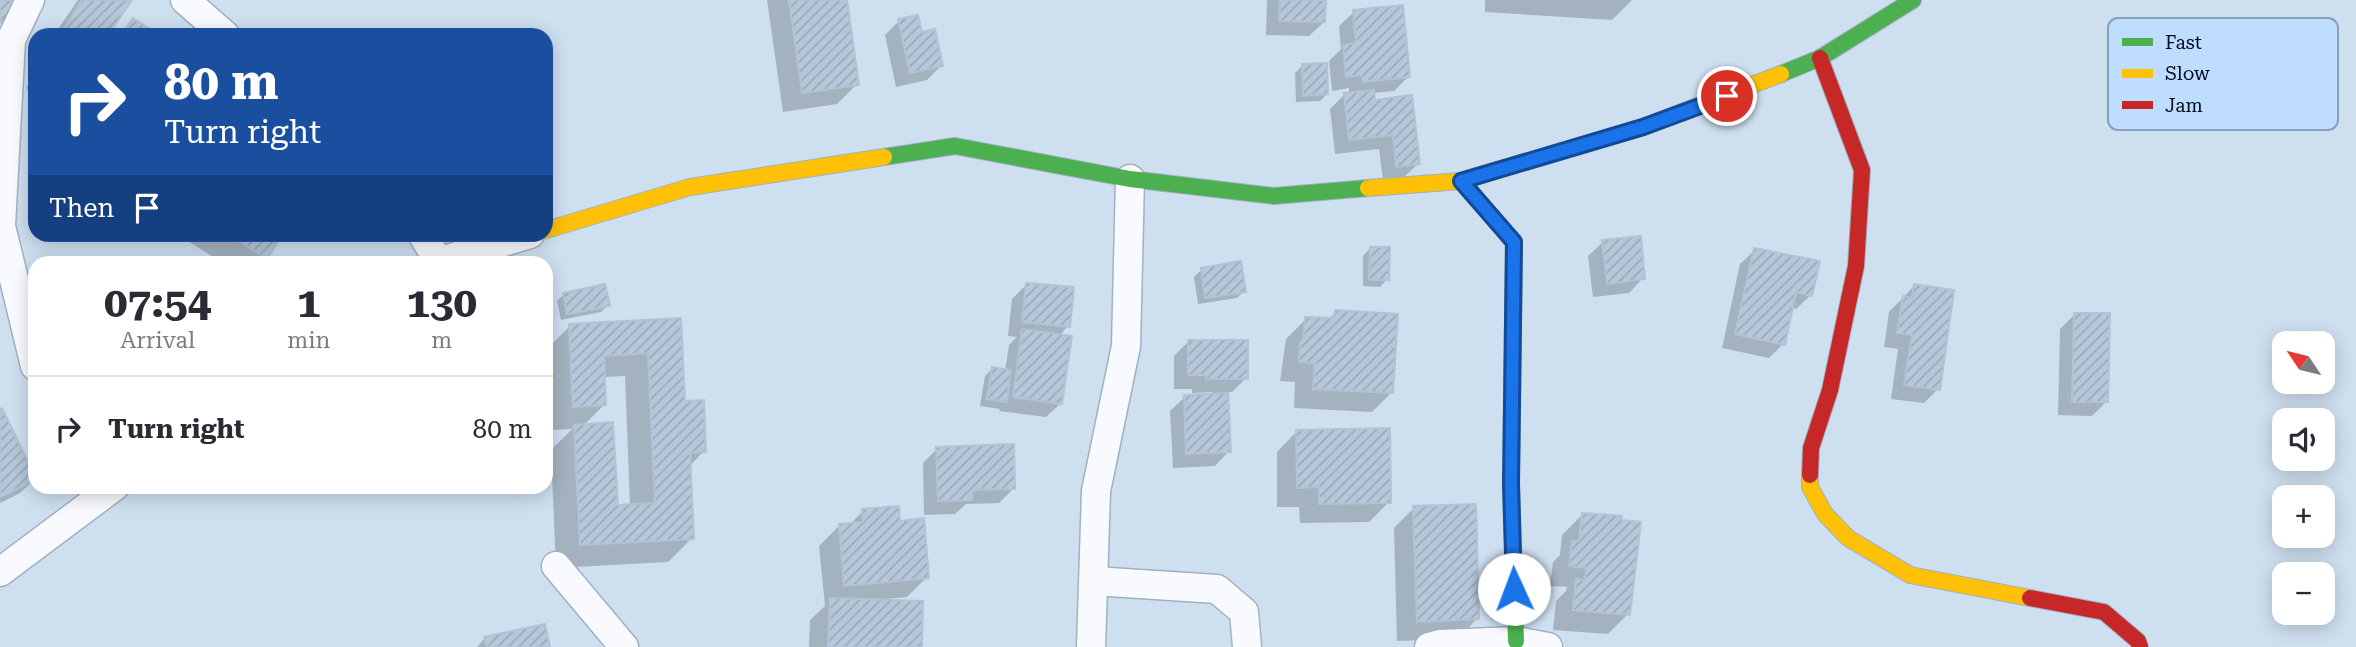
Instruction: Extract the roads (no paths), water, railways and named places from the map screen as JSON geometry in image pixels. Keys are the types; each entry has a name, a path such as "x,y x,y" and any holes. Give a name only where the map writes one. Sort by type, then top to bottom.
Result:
{"street":[{"path":"28,337 1,226 11,40 30,0"},
{"path":"185,0 217,28"},
{"path":"553,228 690,187 955,146 1130,179 1274,197 1461,181 1643,127 1820,58 1913,0"},
{"path":"1820,58 1862,170 1856,266 1830,390 1811,448 1810,487 1825,514 1848,538 1910,575 2104,612 2138,641 2140,647"},
{"path":"1091,647 1096,491 1126,346 1130,179"},
{"path":"1461,181 1514,242 1511,484 1516,641"},
{"path":"458,256 504,242"},
{"path":"0,572 101,494"},
{"path":"556,566 624,647"},
{"path":"1094,581 1217,589 1244,612 1247,647"},
{"path":"1429,647 1440,644 1516,641 1548,647"}]}
